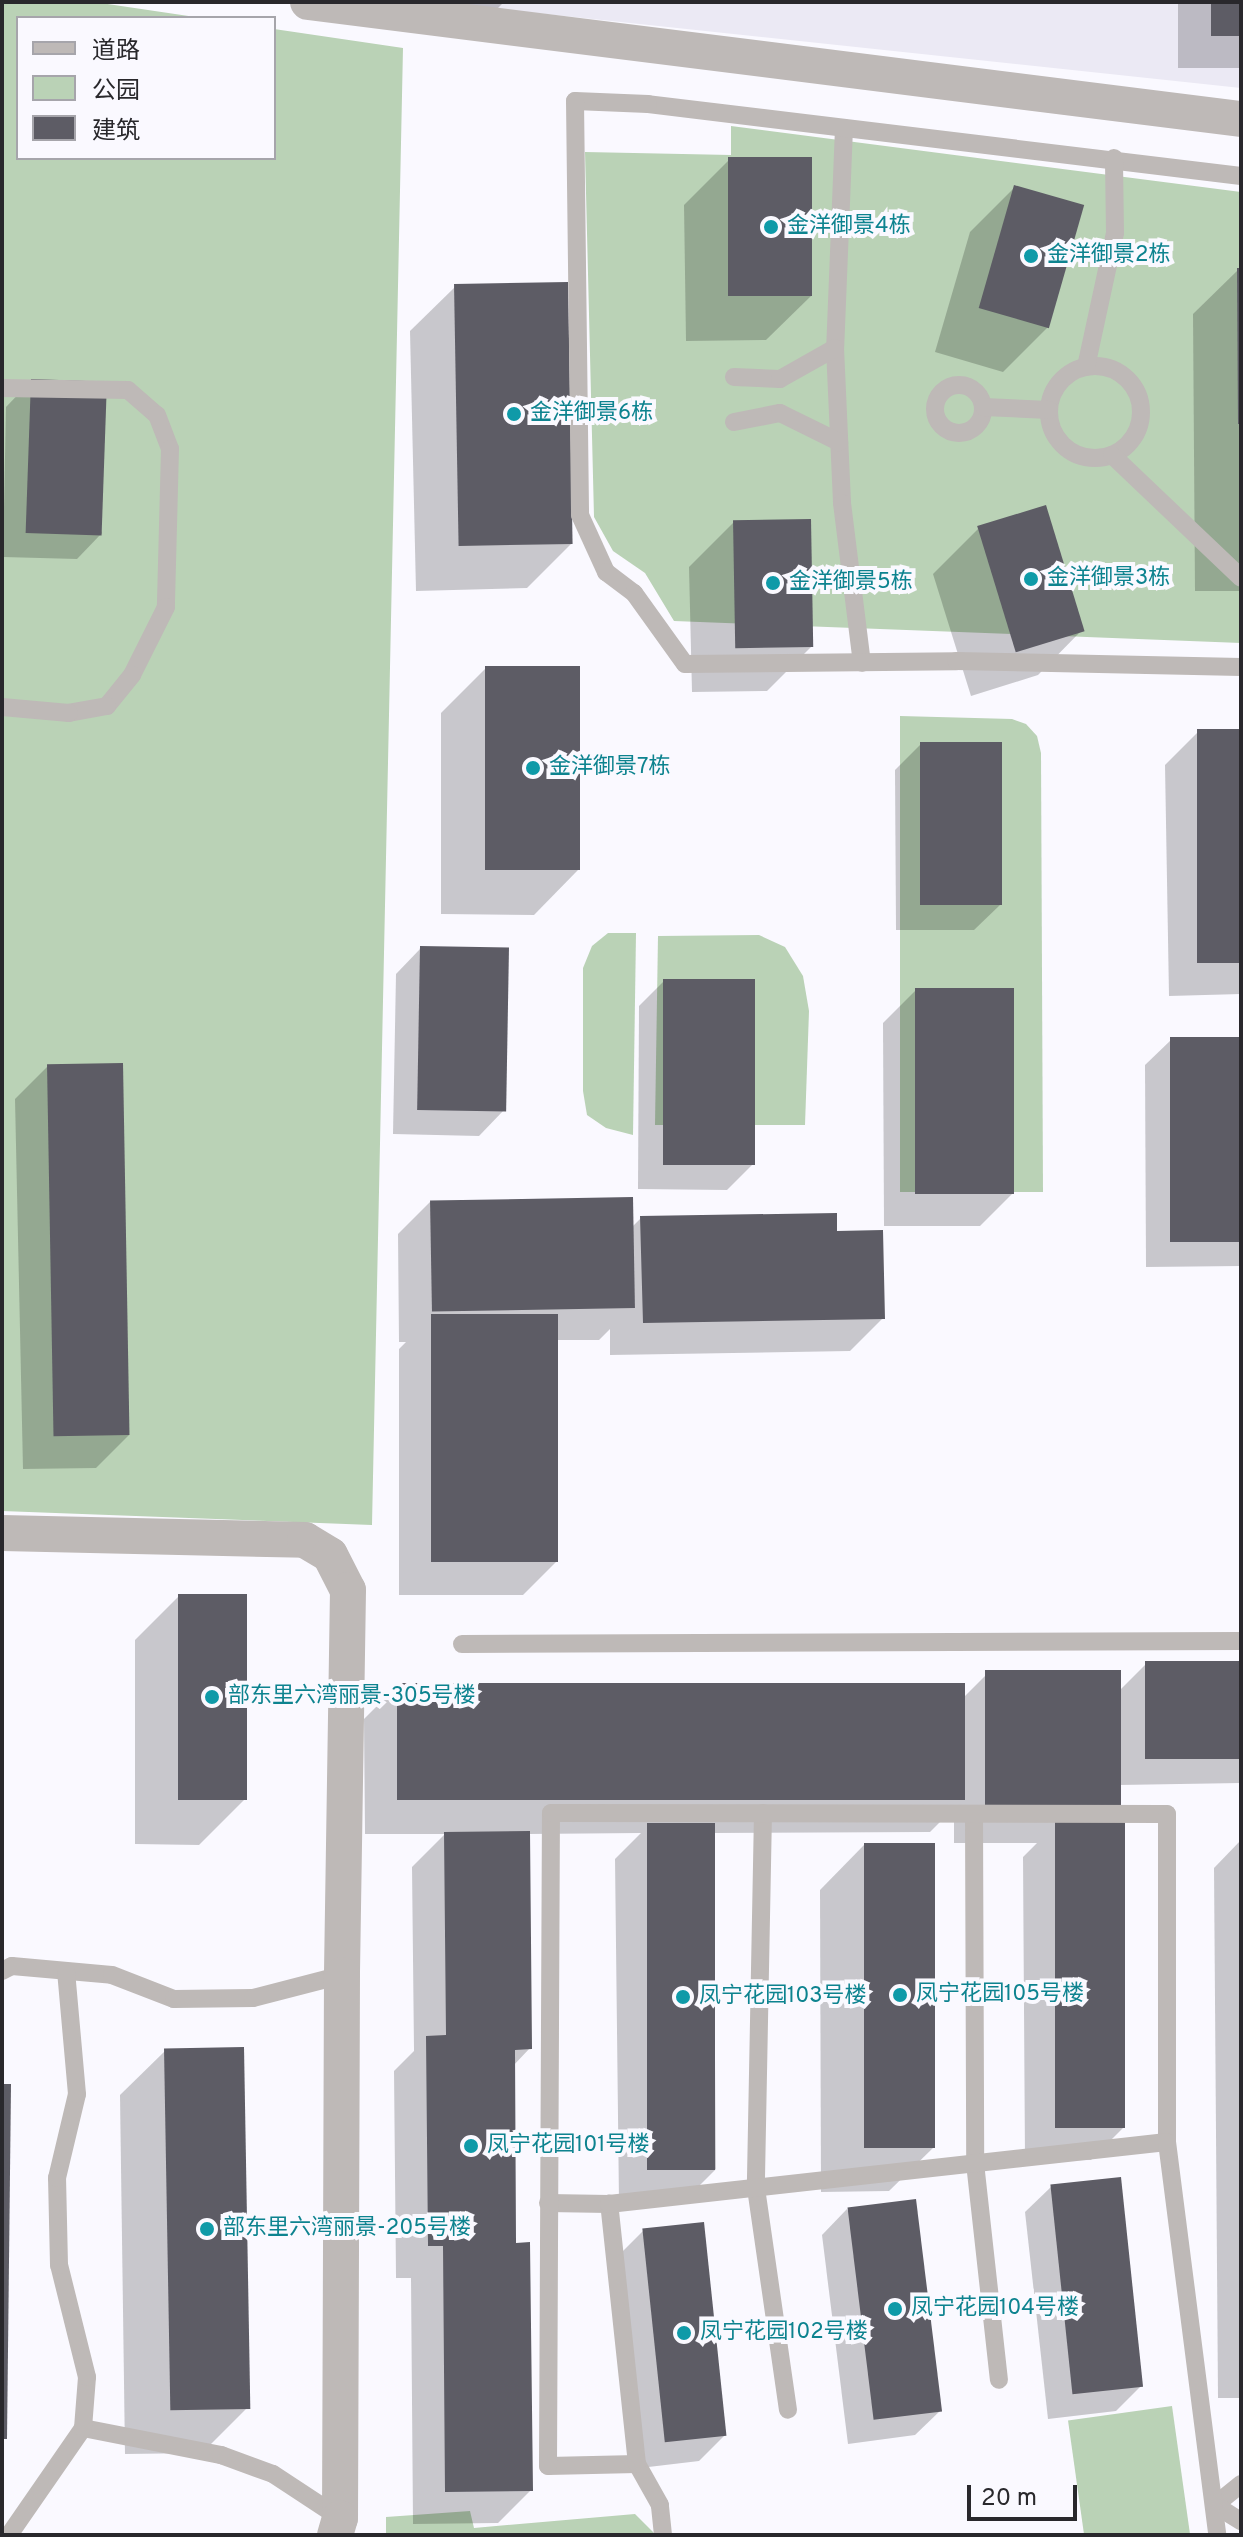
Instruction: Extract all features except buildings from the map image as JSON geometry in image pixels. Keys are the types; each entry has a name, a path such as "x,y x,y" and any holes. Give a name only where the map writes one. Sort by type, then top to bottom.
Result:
{"street":[{"path":"308,2 1241,119"},
{"path":"2,1533 305,1540 330,1555 348,1590 337,2527"}],"lane":[{"path":"1241,176 1114,158 648,104 575,101 580,515 606,572 634,593 685,664 956,661 1241,667"},
{"path":"844,128 835,348 842,503 862,663"},
{"path":"1086,367 1115,233 1114,158"},
{"path":"734,377 780,379 835,348"},
{"path":"1086,367 1115,371 1136,392 1140,422 1135,436 1112,455 1097,458 1068,450 1051,425 1049,410 1060,382 1086,367"},
{"path":"2,388 128,390 157,415 170,449 166,607 132,675 107,706 69,713 2,707"},
{"path":"984,407 1049,410"},
{"path":"734,422 780,413 839,442"},
{"path":"1112,455 1241,578"},
{"path":"462,1644 1241,1641"},
{"path":"637,2464 548,2466 551,1813 1167,1814 1167,2142 1217,2535"},
{"path":"763,1813 756,2188 788,2410"},
{"path":"974,1814 975,2163 999,2380"},
{"path":"2,1971 12,1966 112,1975 174,1999 253,1998 342,1975"},
{"path":"9,2535 83,2428 87,2377 59,2265 57,2178 77,2094 66,1971"},
{"path":"548,2203 609,2204 1167,2142"},
{"path":"609,2204 637,2464 660,2505 663,2535"},
{"path":"83,2428 221,2455 273,2474 337,2527"},
{"path":"1215,2505 1241,2484"},
{"path":"1215,2505 1241,2521"}],"shaded area":[{"path":"433,2 1241,2 1241,88"}],"green space":[{"path":"2,2 94,2 188,16 16,16 16,160 276,160 276,29 403,48 372,1525 2,1511"},
{"path":"731,126 1241,192 1241,643 674,621 645,573 613,551 594,517 585,152 731,155"},
{"path":"900,716 1012,719 1026,724 1037,736 1041,753 1043,1192 900,1192"},
{"path":"608,933 636,933 633,1135 606,1128 587,1115 583,1091 583,968 592,946"},
{"path":"759,935 785,947 803,976 809,1011 805,1125 655,1125 658,936"},
{"path":"1172,2406 1190,2535 1084,2535 1068,2421"},
{"path":"470,2511 474,2528 635,2514 656,2535 386,2535 386,2517"}],"place":[{"name":"金洋御景4栋","path":"771,227"},
{"name":"金洋御景2栋","path":"1031,256"},
{"name":"金洋御景6栋","path":"514,414"},
{"name":"金洋御景3栋","path":"1031,579"},
{"name":"金洋御景5栋","path":"773,583"},
{"name":"金洋御景7栋","path":"533,768"},
{"name":"部东里六湾丽景-305号楼","path":"212,1697"},
{"name":"凤宁花园105号楼","path":"900,1995"},
{"name":"凤宁花园103号楼","path":"683,1997"},
{"name":"凤宁花园101号楼","path":"471,2146"},
{"name":"部东里六湾丽景-205号楼","path":"207,2229"},
{"name":"凤宁花园104号楼","path":"895,2309"},
{"name":"凤宁花园102号楼","path":"684,2333"}]}
